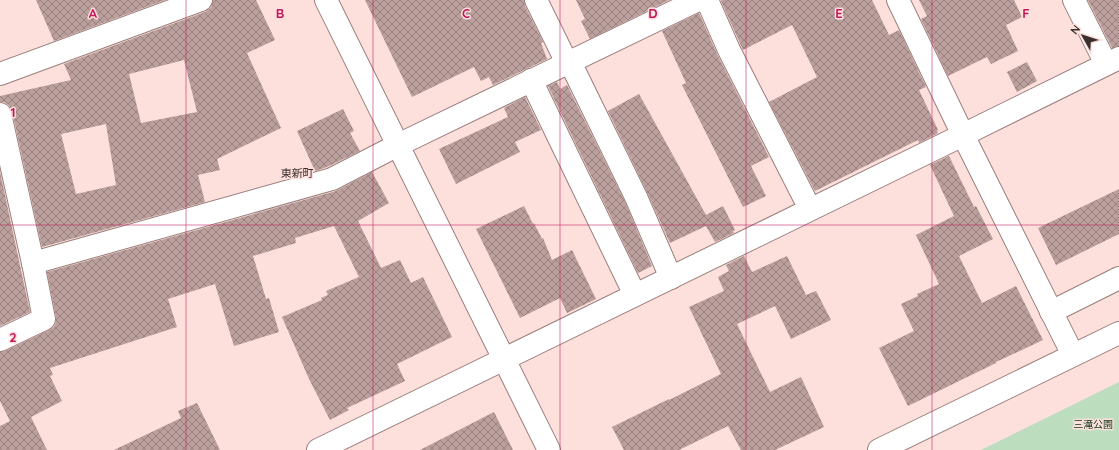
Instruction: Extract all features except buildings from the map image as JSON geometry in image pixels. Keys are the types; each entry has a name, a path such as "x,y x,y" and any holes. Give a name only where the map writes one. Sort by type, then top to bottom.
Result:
{"street":[{"path":"0,74 201,0"},
{"path":"326,0 549,450"},
{"path":"536,0 636,197 671,278"},
{"path":"33,263 332,179 398,144 698,0"},
{"path":"708,0 729,50 810,210"},
{"path":"898,0 963,135 1073,355"},
{"path":"318,450 1112,61 1074,0"},
{"path":"531,80 635,295"},
{"path":"0,114 44,319 0,340"},
{"path":"1051,312 1119,278"},
{"path":"879,450 1119,333"}],"green space":[{"name":"三滝公園","path":"1119,382 1119,450 981,450"}],"district":[{"name":"東新町","path":"297,173"}]}
